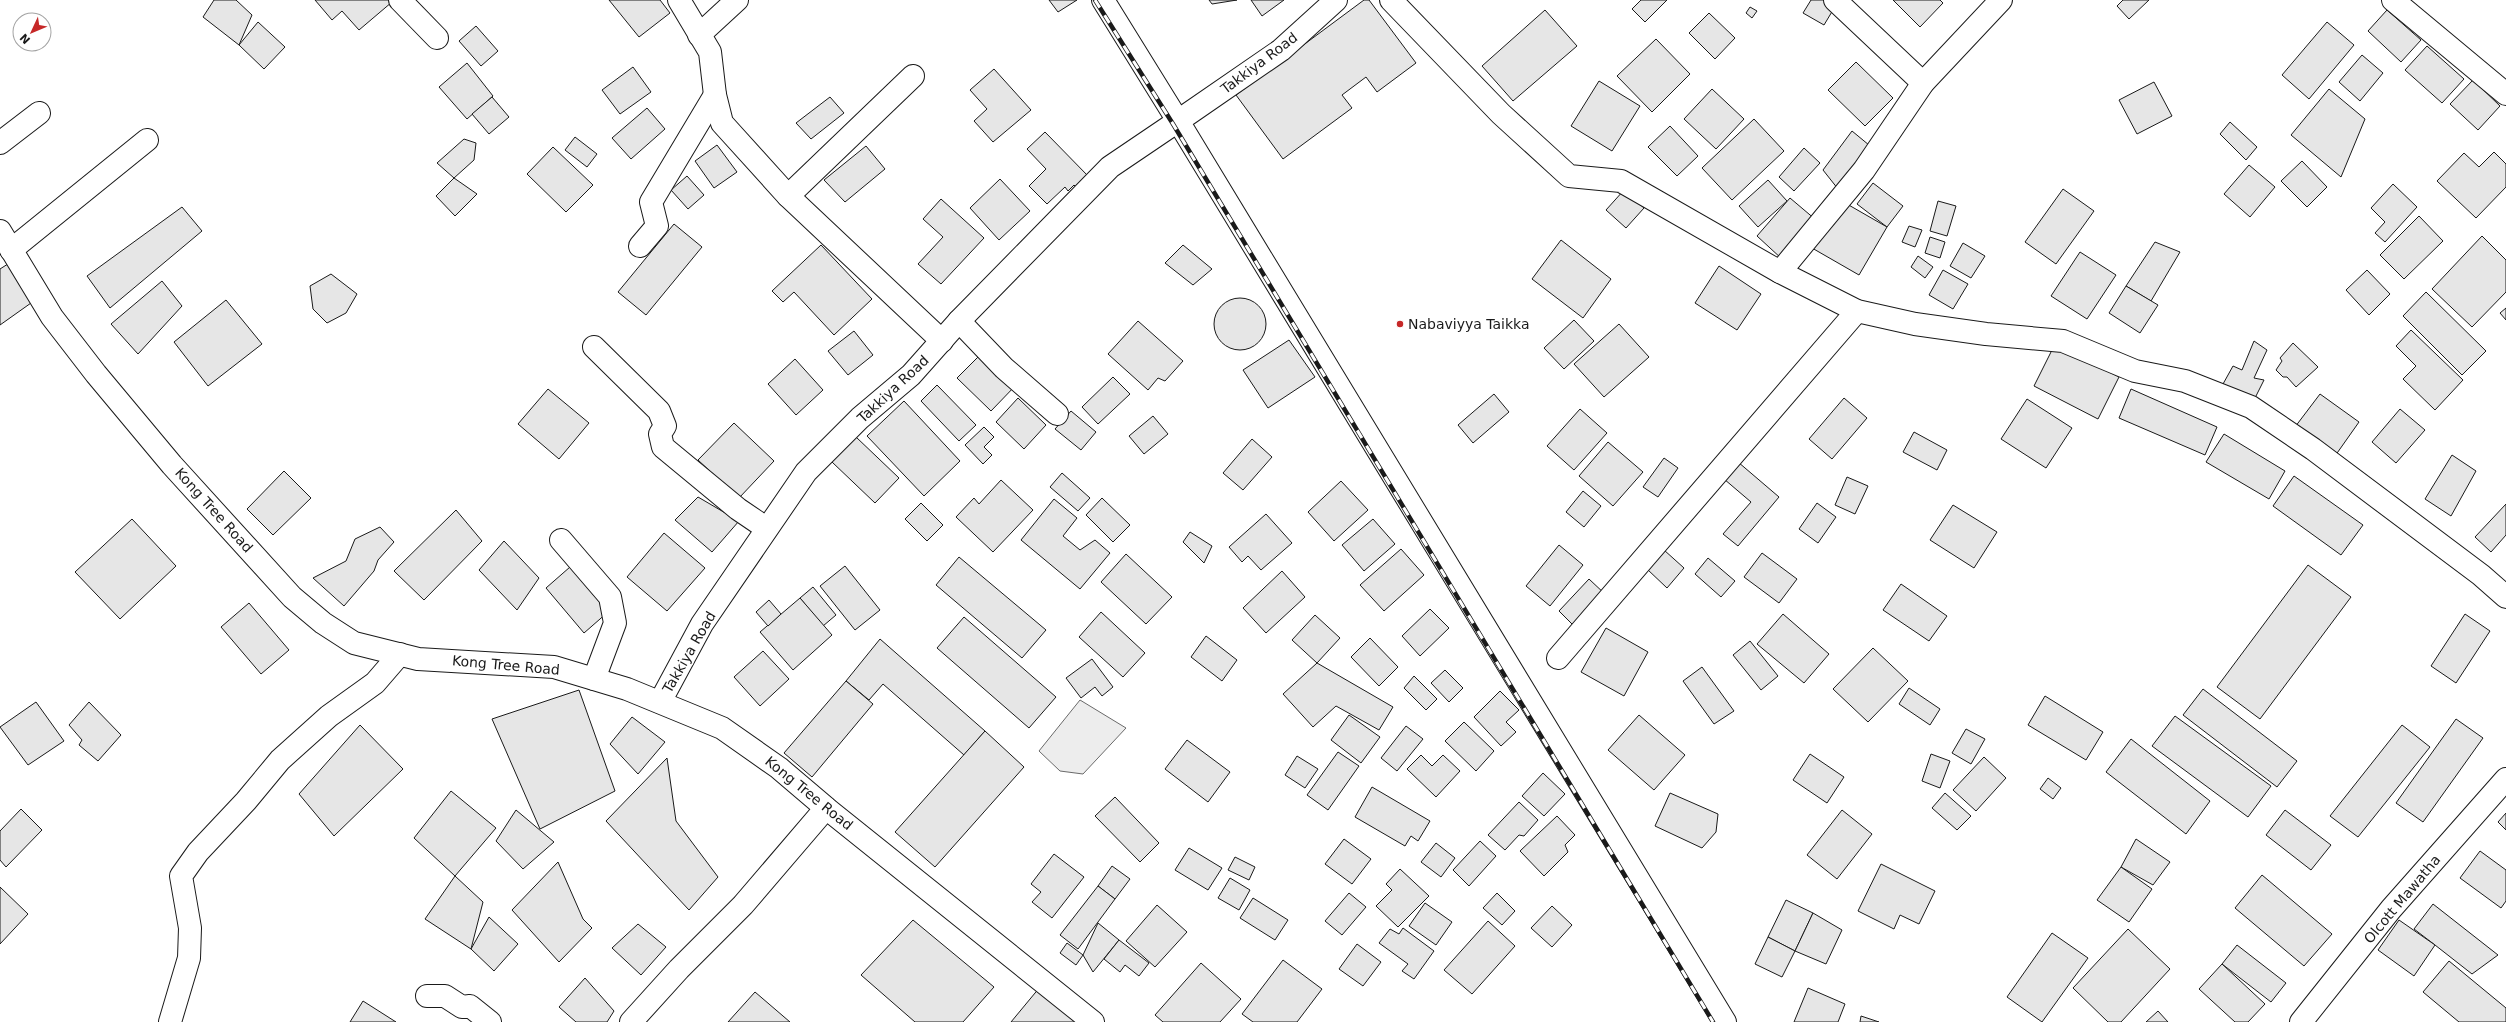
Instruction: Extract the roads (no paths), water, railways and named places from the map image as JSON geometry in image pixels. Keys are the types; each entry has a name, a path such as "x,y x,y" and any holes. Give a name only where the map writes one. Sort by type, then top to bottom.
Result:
{"street":[{"path":"400,0 437,38"},
{"path":"679,0 710,52 715,95 722,123 788,196 942,341"},
{"path":"699,35 737,0"},
{"path":"1103,0 1178,120 1725,1022"},
{"name":"Takkiya Road","path":"660,702 702,624 726,592 766,528 806,472 860,418 911,375 959,321 1110,167 1281,50 1336,0"},
{"path":"1390,0 1502,114 1569,176 1621,181 1780,272 1857,311 1915,324 1986,334 2063,341 2135,371 2185,381 2251,407 2313,449 2481,574 2506,597"},
{"path":"1835,0 1923,83"},
{"path":"1780,272 1864,170 1923,83 2001,0"},
{"path":"2394,0 2506,94"},
{"path":"788,196 913,76"},
{"path":"640,246 656,226 652,202 715,95"},
{"path":"0,143 39,114"},
{"path":"11,250 147,140"},
{"name":"Kong Tree Road","path":"0,231 52,317 96,374 172,465 292,597 323,623 354,643 418,658 554,667 660,702 722,728 779,768 826,808 925,885 1093,1022"},
{"path":"1558,658 1857,311"},
{"path":"959,321 1004,368 1057,414"},
{"path":"594,347 659,411 665,426 660,434 662,447 738,509 766,528"},
{"path":"561,540 610,597 615,623 594,679"},
{"path":"170,1022 189,958 190,928 181,876 198,852 246,801 280,760 329,716 375,683 400,654"},
{"name":"Olcott Mawatha","path":"2301,1022 2391,909 2506,779"},
{"path":"631,1022 679,969 743,905 826,808"},
{"path":"427,996 445,996 462,1007 470,1006 490,1022"}],"railway":[{"path":"1095,0 1173,124 1713,1022"}],"place":[{"name":"Nabaviyya Taikka","path":"1400,324"}]}
